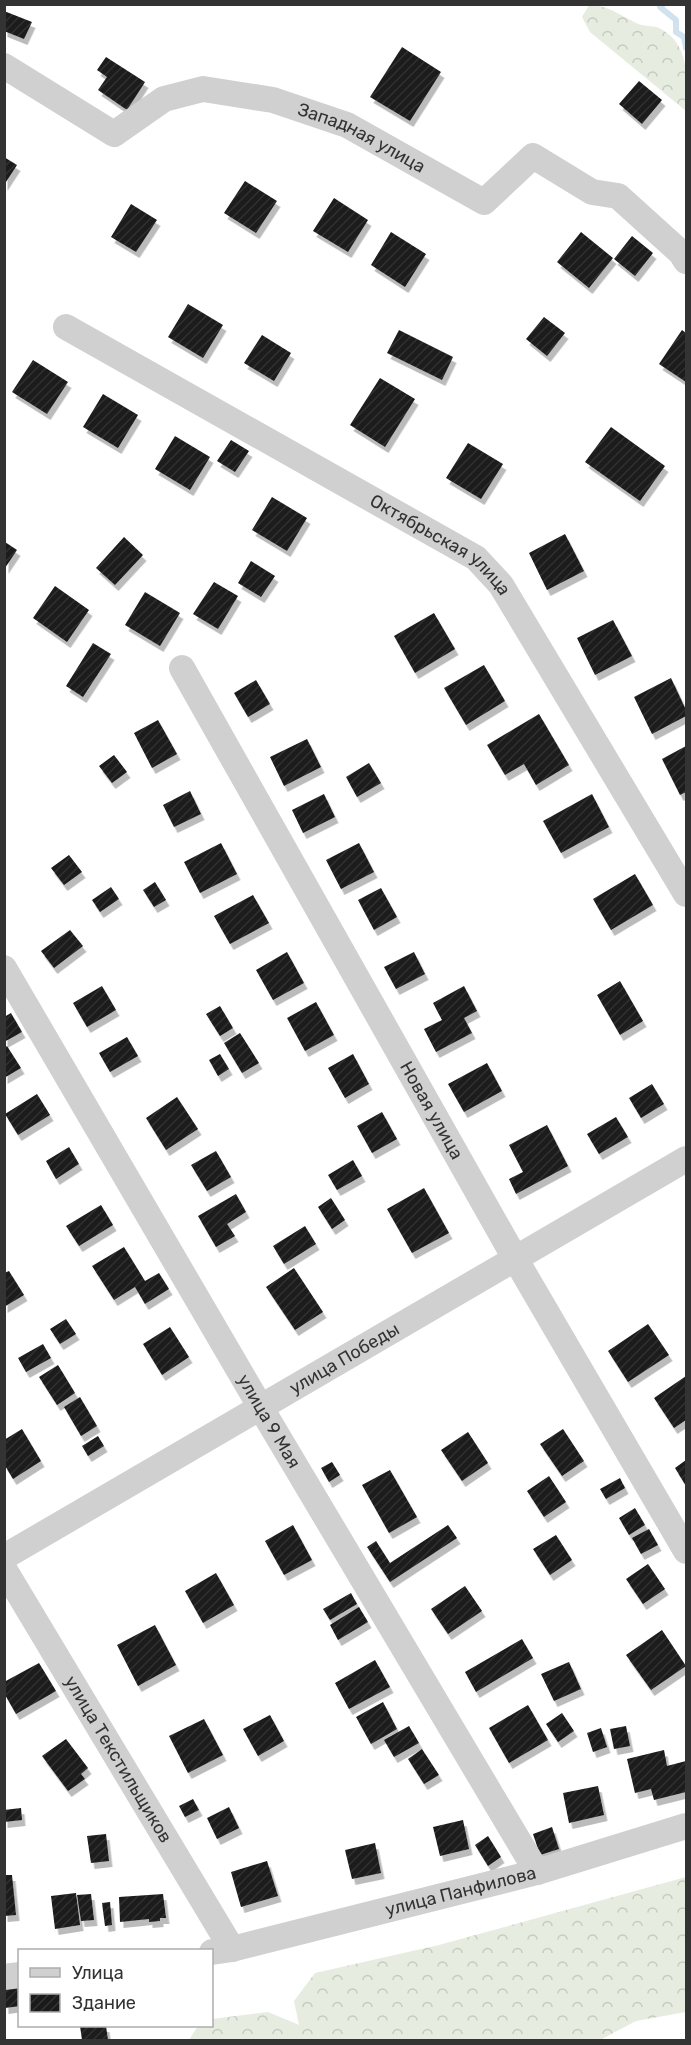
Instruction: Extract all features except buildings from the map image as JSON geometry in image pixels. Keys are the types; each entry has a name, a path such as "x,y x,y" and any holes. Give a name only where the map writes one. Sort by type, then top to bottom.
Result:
{"street":[{"name":"Западная улица","path":"4,66 114,134 164,99 203,89 273,100 346,125 484,202 532,156 592,192 618,196 687,261"},
{"name":"Октябрьская улица","path":"66,327 476,558 501,585 687,894"},
{"name":"Новая улица","path":"182,668 516,1260 687,1551"},
{"name":"улица 9 Мая","path":"4,968 261,1408 537,1872"},
{"name":"улица Победы","path":"4,1557 687,1160"},
{"name":"улица Текстильщиков","path":"4,1569 222,1951"},
{"name":"улица Панфилова","path":"222,1951 537,1872 687,1826"}],"green space":[{"path":"589,5 608,8 639,24 659,28 677,43 685,64 686,111 590,32 582,17"},
{"path":"686,1877 686,2012 636,2021 600,2040 189,2040 197,2027 213,2027 213,2019 268,2012 299,2025 294,2001 315,1973 439,1945"}],"waterway":[{"path":"663,4 660,7 676,20 676,32 684,37 686,48"}]}
